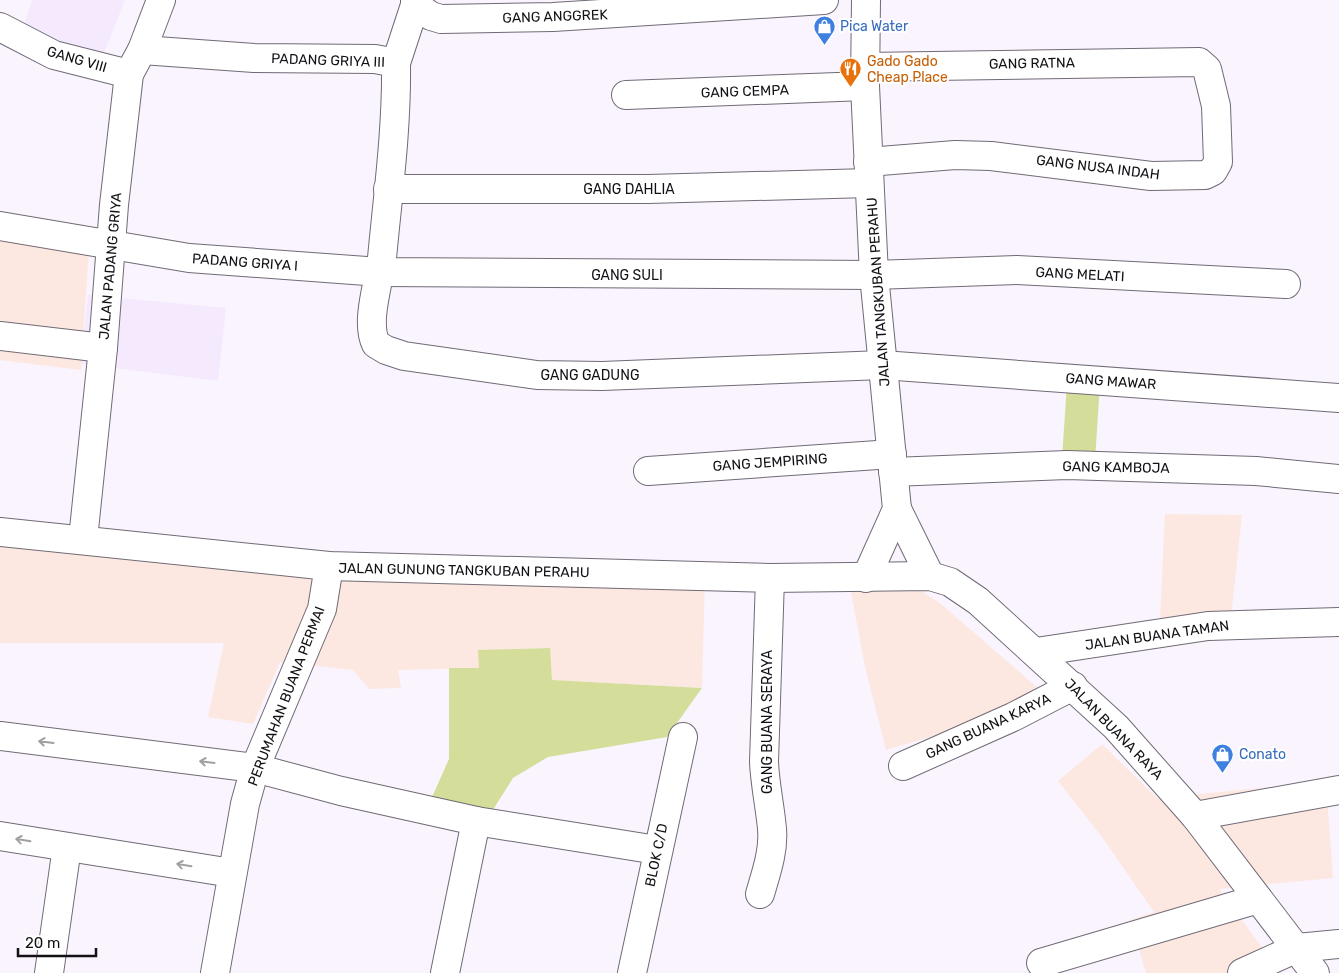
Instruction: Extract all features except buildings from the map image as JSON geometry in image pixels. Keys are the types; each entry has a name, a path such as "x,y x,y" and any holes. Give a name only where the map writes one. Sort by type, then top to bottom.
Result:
{"street":[{"name":"JALAN PADANG GRIYA","path":"83,539 103,348 111,244 136,62 161,0"},
{"name":"GANG ANGGREK","path":"415,3 430,16 441,19 553,17 824,0"},
{"name":"JALAN TANGKUBAN PERAHU","path":"866,0 865,76 874,275 896,509 866,578"},
{"path":"396,63 415,3"},
{"name":"GANG VIII","path":"3,36 54,56 136,62"},
{"name":"PADANG GRIYA III","path":"136,62 254,58 375,59 396,63 388,189 380,272"},
{"name":"GANG RATNA","path":"865,76 1199,62"},
{"name":"GANG NUSA INDAH","path":"869,172 955,155 991,156 1151,176 1205,175 1213,171 1218,162 1216,106 1206,69 1199,62"},
{"name":"GANG CEMPA","path":"626,96 865,76"},
{"name":"GANG DAHLIA","path":"388,189 648,189 869,172"},
{"name":"PADANG GRIYA I","path":"0,226 189,258 380,272"},
{"name":"GANG MELATI","path":"874,275 1017,270 1286,284"},
{"name":"GANG SULI","path":"380,272 874,275"},
{"name":"GANG GADUNG","path":"380,272 371,326 372,337 376,344 386,350 404,356 536,375 602,376 882,365"},
{"path":"0,336 103,348"},
{"name":"GANG MAWAR","path":"882,365 1339,398"},
{"name":"GANG JEMPIRING","path":"648,471 893,463"},
{"name":"GANG KAMBOJA","path":"893,463 1067,465 1256,471 1339,479"},
{"path":"896,509 930,576"},
{"name":"JALAN GUNUNG TANGKUBAN PERAHU","path":"0,532 83,539 329,566 770,578 930,576"},
{"name":"PERUMAHAN BUANA PERMAI","path":"215,973 245,804 255,768 322,609 329,566"},
{"name":"JALAN BUANA RAYA","path":"930,576 950,582 965,591 1036,652 1116,727 1195,816 1315,973"},
{"name":"GANG BUANA SERAYA","path":"760,894 769,862 772,830 765,791 764,762 770,578"},
{"name":"JALAN BUANA TAMAN","path":"1036,652 1208,626 1339,622"},
{"name":"GANG BUANA KARYA","path":"903,766 1013,717 1073,686"},
{"path":"0,736 255,768 341,791 476,821 657,850"},
{"name":"BLOK C/D","path":"632,973 657,850 683,737"},
{"path":"1195,816 1339,790"},
{"path":"445,973 476,821"},
{"path":"0,836 232,873"},
{"path":"49,973 67,847"},
{"path":"1041,963 1258,899"},
{"path":"1242,973 1297,948 1339,944"}],"shaded area":[{"path":"32,0 125,0 98,68 16,51"},
{"path":"0,217 90,232 81,370 0,360"},
{"path":"88,295 226,308 218,381 81,364"},
{"path":"1165,514 1242,515 1231,617 1160,620"},
{"path":"0,532 705,576 702,688 552,680 549,648 479,650 480,668 398,670 401,688 369,689 353,670 280,662 253,724 208,717 224,643 0,643"},
{"path":"865,553 941,604 1047,696 984,721 886,750 865,667 847,571"},
{"path":"1102,744 1157,798 1326,782 1333,878 1219,889 1281,973 1146,973 1130,920 1154,912 1102,837 1058,781"}],"green space":[{"path":"1068,369 1101,369 1095,460 1062,458"},
{"path":"550,648 552,680 702,688 667,737 548,757 513,778 484,824 425,813 449,759 449,668 479,668 478,650"}],"place":[{"name":"Pica Water","path":"824,45"},
{"name":"Gado Gado Cheap Place","path":"851,88"},
{"name":"Conato","path":"1223,773"}]}
